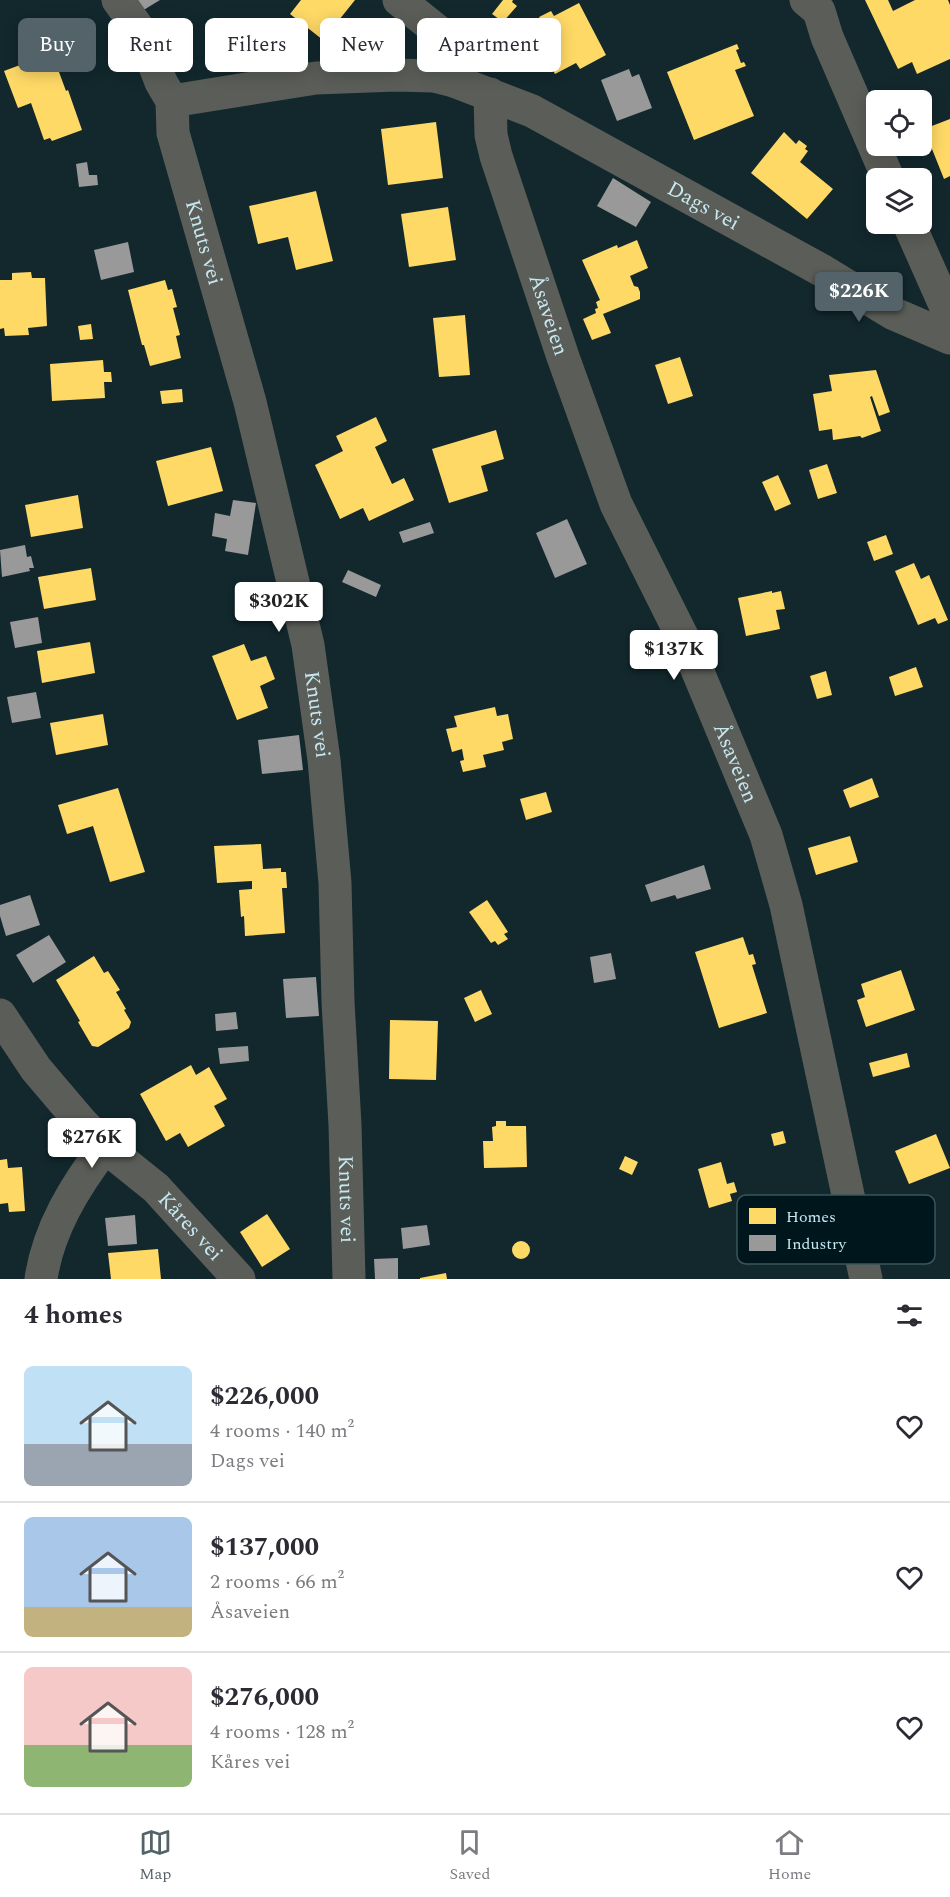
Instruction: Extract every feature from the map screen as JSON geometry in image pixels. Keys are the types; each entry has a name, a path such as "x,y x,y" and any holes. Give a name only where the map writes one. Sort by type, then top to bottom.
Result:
{"street":[{"name":"Knuts vei","path":"118,0 143,35 161,82 172,101 173,133 250,402 308,645 324,760 336,883 338,1002 345,1125 349,1279"},
{"path":"399,0 455,45 454,81"},
{"path":"806,0 819,11 827,37 884,168"},
{"name":"Dags vei","path":"172,101 316,78 396,75 434,76 454,81 532,111 813,266 892,313 950,338"},
{"name":"Åsaveien","path":"490,94 491,135 496,156 563,357 616,504 688,648 766,835 789,917 848,1195"},
{"path":"913,234 945,305 950,328"},
{"name":"Kåres vei","path":"0,1016 36,1069 105,1147 156,1188 239,1279"},
{"path":"41,1279 47,1251 61,1215 105,1147"},
{"name":"Åsaveien","path":"863,1264 866,1279"}],"building: Homes":[{"path":"301,0 355,0 341,18 320,18 320,38 308,28 308,18 295,18 290,14"},
{"path":"503,0 513,0 512,2 517,6 506,18 498,18 492,14"},
{"path":"865,0 888,0 893,11 915,0 948,0 950,5 950,59 917,74 912,62 898,69"},
{"path":"579,3 606,55 580,69 576,63 561,71 561,18 539,17 551,11 554,16"},
{"path":"737,44 739,49 736,50 741,63 744,62 746,66 735,70 754,116 694,140 667,72"},
{"path":"18,66 18,72 59,72 82,130 52,141 50,138 44,140 31,103 18,108 4,71"},
{"path":"950,119 950,176 944,179 932,149 932,126"},
{"path":"436,122 443,178 388,185 381,129"},
{"path":"784,132 796,144 799,140 807,146 805,149 808,151 800,162 833,189 807,219 751,173"},
{"path":"316,191 333,261 296,270 288,237 258,244 249,206"},
{"path":"448,207 456,260 409,267 401,214"},
{"path":"637,240 648,268 630,276 634,286 638,287 640,299 603,314 611,333 592,340 583,319 596,313 595,309 598,308 596,302 600,300 582,260 617,245 618,248"},
{"path":"31,272 32,278 45,278 47,326 28,328 29,335 5,336 4,328 0,329 0,280 12,280 12,273"},
{"path":"165,280 168,290 172,289 177,307 173,308 180,335 176,336 181,358 150,366 144,345 142,345 128,290"},
{"path":"465,315 470,375 439,377 433,318"},
{"path":"91,324 93,339 80,340 78,326"},
{"path":"680,357 693,396 668,404 655,365"},
{"path":"103,360 104,372 111,372 112,382 104,382 105,398 52,401 50,364"},
{"path":"876,370 890,412 879,416 872,396 870,397 881,431 862,438 860,436 833,440 832,429 819,431 813,394 832,391 829,375"},
{"path":"182,389 183,402 162,404 160,391"},
{"path":"376,417 387,441 375,447 392,484 404,478 414,500 369,521 363,508 340,519 315,465 343,451 336,436"},
{"path":"496,430 504,459 481,466 488,491 449,503 432,449"},
{"path":"211,447 223,491 168,506 156,461"},
{"path":"827,464 837,493 818,499 809,470"},
{"path":"778,475 791,504 775,511 762,482"},
{"path":"78,495 83,528 31,537 25,505"},
{"path":"886,535 893,554 874,561 867,542"},
{"path":"914,563 921,579 929,575 948,620 938,624 935,618 918,625 895,571"},
{"path":"91,568 96,600 44,609 38,577"},
{"path":"772,591 772,593 781,591 785,609 776,610 780,629 746,636 738,598"},
{"path":"90,642 95,673 42,683 37,651"},
{"path":"244,644 251,661 266,656 275,679 260,686 268,708 237,720 212,656"},
{"path":"916,667 923,687 895,696 889,677"},
{"path":"826,671 832,695 817,699 810,676"},
{"path":"495,707 497,716 508,714 513,739 502,742 504,750 483,755 486,767 463,772 460,761 464,760 462,749 452,752 446,729 457,727 454,716"},
{"path":"103,714 108,745 56,755 50,723"},
{"path":"872,778 879,797 850,808 843,790"},
{"path":"118,788 145,872 110,882 93,826 67,834 58,805"},
{"path":"546,792 552,812 526,820 520,799"},
{"path":"850,836 858,862 816,875 808,848"},
{"path":"261,844 263,869 281,868 281,872 286,872 287,888 282,888 285,933 245,936 239,890 252,889 252,881 217,883 214,846"},
{"path":"487,900 508,932 504,934 508,939 498,945 495,941 491,943 469,912"},
{"path":"743,937 749,955 753,954 756,964 752,965 767,1013 719,1028 695,952"},
{"path":"94,956 104,973 108,971 120,990 116,992 131,1022 129,1028 98,1047 92,1046 56,980"},
{"path":"901,970 915,1010 866,1027 857,1000 865,997 861,984"},
{"path":"481,990 492,1014 475,1022 464,998"},
{"path":"390,1020 438,1021 436,1080 389,1079"},
{"path":"907,1053 910,1067 873,1077 869,1063"},
{"path":"191,1065 196,1075 209,1067 227,1099 214,1106 225,1126 188,1147 180,1133 166,1141 140,1094"},
{"path":"496,1121 506,1121 506,1126 526,1126 527,1167 484,1168 483,1141 493,1141 492,1127 496,1126"},
{"path":"783,1131 786,1143 774,1146 771,1134"},
{"path":"936,1134 950,1168 909,1184 895,1151"},
{"path":"625,1156 638,1162 632,1175 619,1169"},
{"path":"7,1159 8,1168 22,1167 25,1211 9,1212 8,1203 0,1204 0,1160"},
{"path":"721,1162 727,1184 734,1182 737,1192 730,1194 732,1201 709,1208 698,1169"},
{"path":"267,1214 290,1249 262,1267 240,1232"},
{"path":"521,1241 527,1244 530,1250 527,1256 521,1259 515,1256 512,1250 515,1244"},
{"path":"158,1249 161,1279 111,1279 108,1253"},
{"path":"446,1273 447,1279 420,1279 420,1278"}],"building: Industry":[{"path":"135,0 160,0 142,11"},
{"path":"629,69 632,77 639,74 652,108 617,121 601,80"},
{"path":"87,162 89,175 97,175 98,185 79,187 76,164"},
{"path":"613,178 651,202 636,227 597,206"},
{"path":"128,242 134,272 101,280 94,250"},
{"path":"233,500 256,503 248,555 225,551 227,539 212,536 215,513 230,516"},
{"path":"567,519 587,564 555,578 536,533"},
{"path":"430,522 434,533 403,543 399,532"},
{"path":"25,545 27,557 31,556 34,568 29,568 30,571 2,577 0,550"},
{"path":"348,570 381,585 376,597 342,582"},
{"path":"38,617 42,643 15,648 10,622"},
{"path":"36,692 41,718 12,723 7,697"},
{"path":"299,735 303,770 262,774 258,740"},
{"path":"704,865 711,889 677,899 675,895 651,902 645,885"},
{"path":"30,895 40,925 6,936 0,916 0,905"},
{"path":"49,935 66,962 33,983 16,955"},
{"path":"611,953 616,979 594,983 590,957"},
{"path":"316,977 319,1016 286,1018 283,979"},
{"path":"236,1012 238,1029 216,1031 215,1014"},
{"path":"248,1046 249,1061 220,1064 218,1048"},
{"path":"135,1215 137,1244 108,1246 105,1218"},
{"path":"427,1225 430,1245 403,1249 401,1228"},
{"path":"398,1258 398,1279 375,1279 374,1259"}]}
